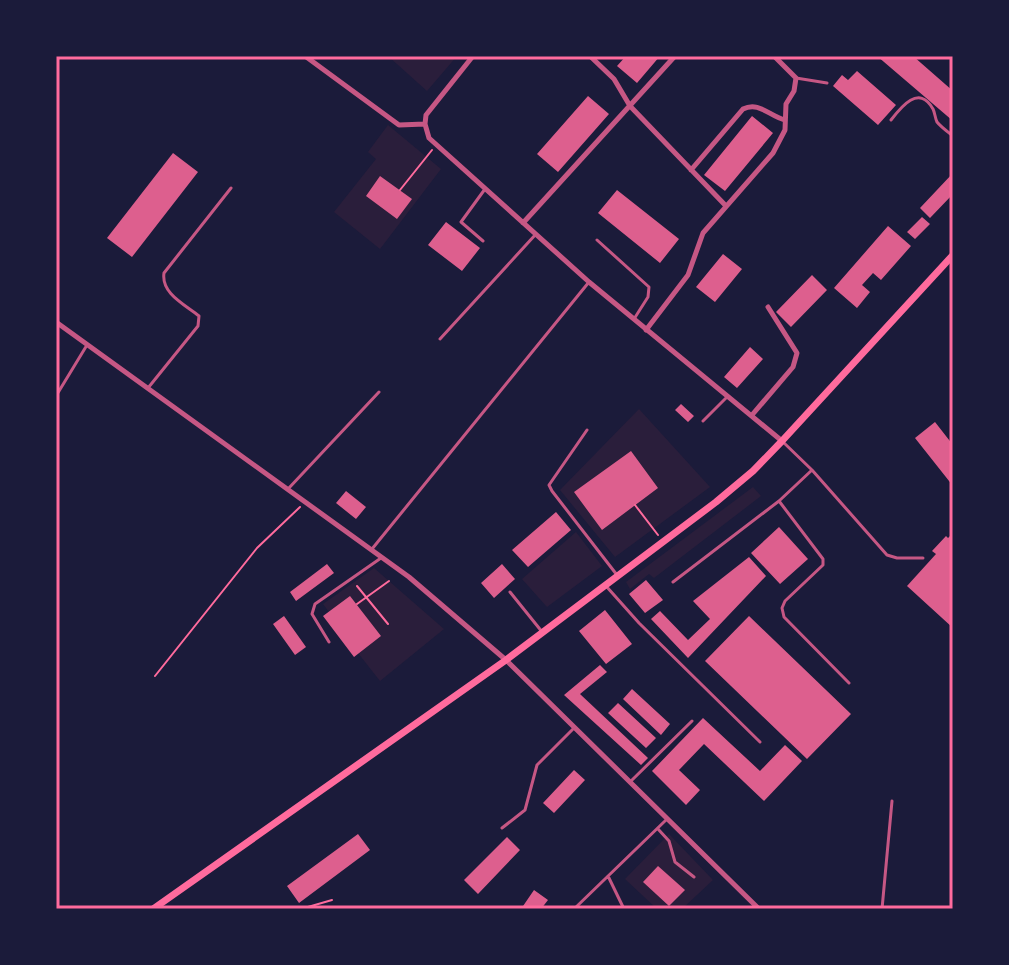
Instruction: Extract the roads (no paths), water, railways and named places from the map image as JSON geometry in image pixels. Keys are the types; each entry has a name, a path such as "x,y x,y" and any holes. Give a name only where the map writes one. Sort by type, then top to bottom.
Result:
{"main road":[{"path":"153,909 543,633 753,471 953,255"}],"street":[{"path":"305,56 399,125 425,124"},
{"path":"473,56 430,107 425,124 435,146 589,282 782,441"},
{"path":"590,56 614,79 630,106 726,206"},
{"path":"523,223 675,56"},
{"path":"646,330 688,275 703,233 773,153 785,130 786,104 794,91 796,78 774,56"},
{"path":"691,170 743,109 751,105 759,106 774,117 785,120"},
{"path":"752,415 793,367 797,353 768,307"},
{"path":"56,322 383,557 506,660 759,909"}],"lane":[{"path":"796,78 827,83"},
{"path":"891,120 906,101 917,98 933,109 935,120 953,136"},
{"path":"148,388 198,326 199,316 167,290 163,282 164,273 231,188"},
{"path":"483,241 461,222 485,189"},
{"path":"440,339 536,234"},
{"path":"597,240 649,287 648,297 634,319"},
{"path":"372,549 589,282"},
{"path":"56,396 88,345"},
{"path":"288,489 379,392"},
{"path":"703,421 728,396"},
{"path":"587,430 549,485 619,577"},
{"path":"782,441 812,470 887,555 923,558"},
{"path":"673,582 779,501 812,470"},
{"path":"779,501 823,559 823,565 785,601 782,608 784,617 849,683"},
{"path":"329,642 312,614 315,604 383,557"},
{"path":"606,586 639,623 760,742"},
{"path":"510,592 543,633"},
{"path":"630,782 692,721"},
{"path":"502,828 525,810 537,765 574,728"},
{"path":"882,909 892,801"},
{"path":"574,909 667,820"},
{"path":"658,829 669,841 675,862 694,877"},
{"path":"608,876 624,909"}]}
